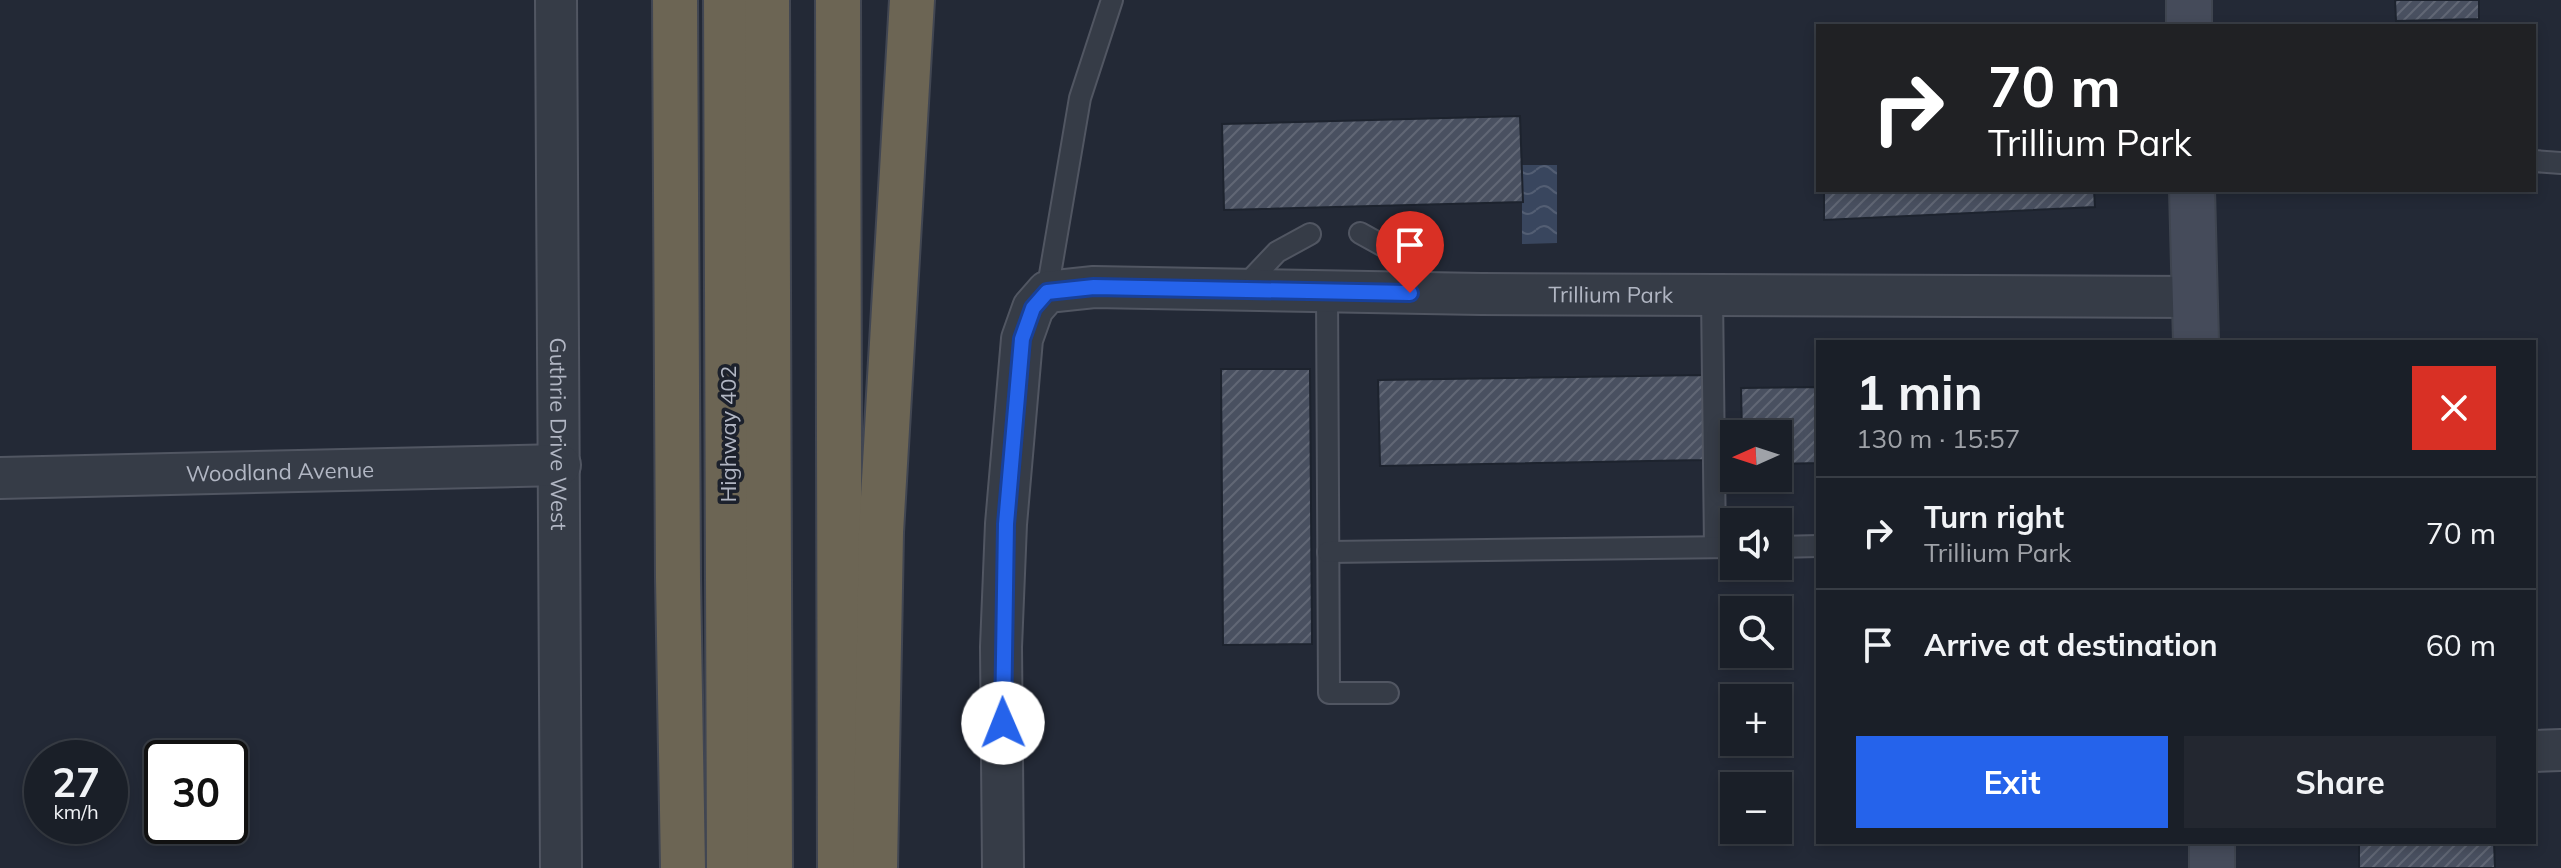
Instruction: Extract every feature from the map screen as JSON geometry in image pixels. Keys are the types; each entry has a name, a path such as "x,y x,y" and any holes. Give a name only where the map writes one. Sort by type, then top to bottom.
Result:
{"highway":[{"path":"675,0 677,563 683,868"},
{"name":"Highway 402","path":"726,0 729,868"},
{"path":"767,0 770,868"},
{"path":"838,0 840,868"},
{"path":"875,868 881,532 912,0"}],"main road":[{"path":"2189,0 2189,24"},
{"path":"2192,192 2196,340"},
{"path":"2212,844 2212,868"}],"street":[{"name":"Guthrie Drive West","path":"556,0 561,868"},
{"name":"Trillium Park","path":"1040,300 1094,287 1437,294 2194,297"},
{"path":"1003,868 1001,647 1006,524 1022,339 1040,300"},
{"name":"Woodland Avenue","path":"0,478 560,465"},
{"path":"2536,751 2561,750"}],"lane":[{"path":"1040,300 1080,98 1112,0"},
{"path":"2536,161 2561,163"},
{"path":"1360,233 1400,255 1437,294"},
{"path":"1241,290 1277,252 1310,234"},
{"path":"1327,292 1329,693 1388,693"},
{"path":"1712,295 1723,508"},
{"path":"1792,547 1816,546"},
{"path":"1328,552 1720,547"}],"water":[{"path":"1522,165 1557,165 1557,243 1522,244"}],"building":[{"path":"2395,0 2479,0 2479,19 2396,21"},
{"path":"1520,116 1523,202 1224,210 1222,124"},
{"path":"1824,192 2094,192 2095,207 1824,220"},
{"path":"1221,369 1310,369 1312,644 1223,645"},
{"path":"1704,375 1705,460 1380,466 1378,380"},
{"path":"1816,387 1816,463 1792,464 1792,420 1742,420 1741,388"},
{"path":"2359,844 2494,844 2495,868 2359,868"}],"route":[{"path":"1003,723 1001,647 1006,524 1022,339 1033,308 1047,292 1094,287 1410,293"}]}
